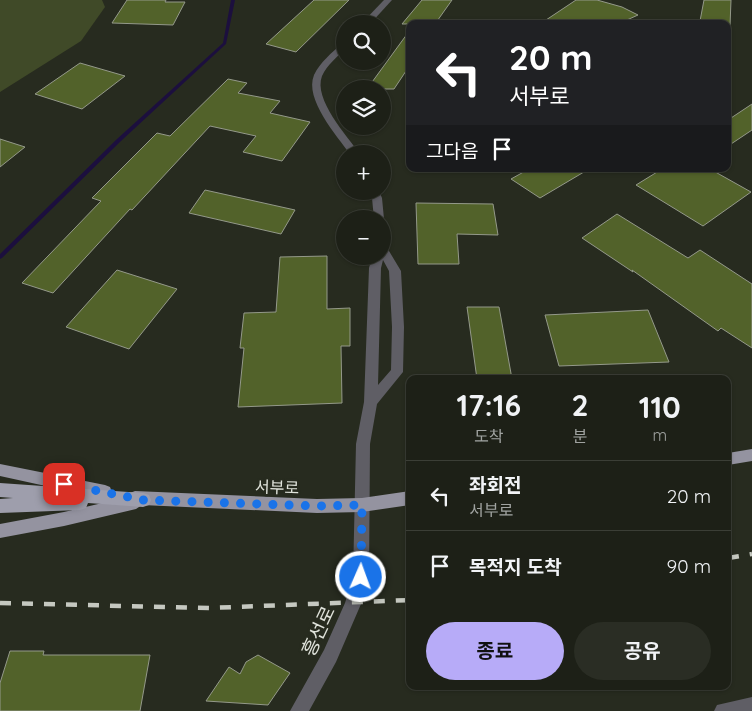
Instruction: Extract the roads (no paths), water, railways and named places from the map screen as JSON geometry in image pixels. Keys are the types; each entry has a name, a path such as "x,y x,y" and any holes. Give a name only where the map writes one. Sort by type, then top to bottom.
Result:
{"highway":[{"path":"0,490 143,500"},
{"path":"0,506 143,500"}],"main road":[{"path":"731,459 752,456"},
{"name":"서부로","path":"0,470 143,500 317,506 362,505 406,499"},
{"name":"서부로","path":"0,531 64,519 143,500"}],"street":[{"path":"374,15 388,0"},
{"path":"336,54 325,66 316,81 318,98 349,145"},
{"path":"371,402 397,372 398,327 395,271 391,264"},
{"name":"흥선로","path":"299,711 330,656 353,604 361,577 363,444 371,402 376,265"},
{"path":"723,711 747,708"}],"waterway":[{"path":"0,257 119,140 225,43 233,0"}],"railway":[{"path":"731,558 752,554"},
{"path":"0,603 209,608 406,600"}]}
